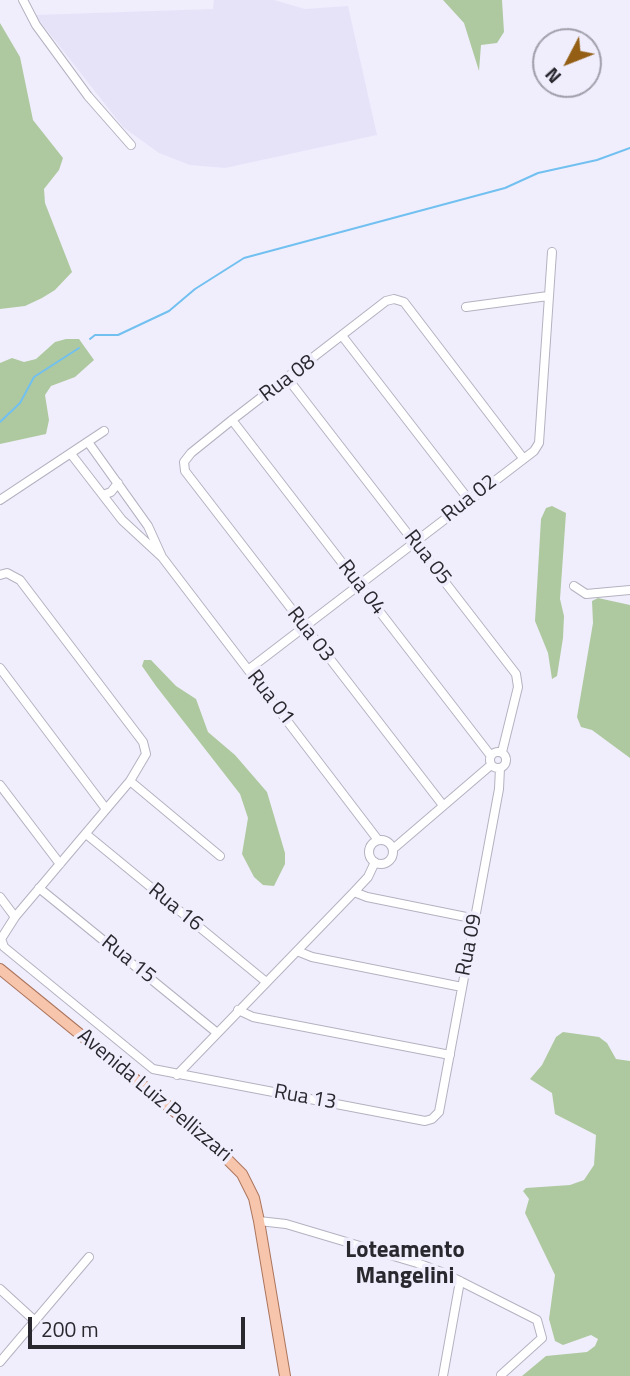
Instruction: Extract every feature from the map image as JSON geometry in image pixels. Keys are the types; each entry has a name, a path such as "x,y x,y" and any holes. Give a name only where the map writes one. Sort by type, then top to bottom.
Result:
{"main road":[{"name":"Avenida Luiz Pellizzari","path":"0,968 230,1158 250,1187 259,1221 285,1376"}],"street":[{"path":"23,0 36,25 88,96 109,124 131,145"},
{"name":"Rua 02","path":"248,670 360,586 539,443 552,252"},
{"path":"466,307 548,296"},
{"name":"Rua 08","path":"184,463 191,453 386,301 394,299 404,302 523,458"},
{"path":"343,337 469,500"},
{"name":"Rua 05","path":"288,379 516,674 518,687 502,752 507,761 494,763"},
{"name":"Rua 04","path":"232,421 494,763"},
{"path":"0,500 104,431"},
{"path":"88,442 148,526 162,557"},
{"path":"71,454 122,520 162,557"},
{"name":"Rua 03","path":"184,463 185,471 442,804"},
{"path":"103,495 111,492 118,483"},
{"path":"122,520 135,508"},
{"path":"137,536 148,526"},
{"name":"Rua 01","path":"162,557 378,840"},
{"path":"1,939 15,917 130,781 143,763 146,749 20,580 4,574"},
{"path":"574,586 586,594 630,590"},
{"path":"0,668 106,809"},
{"path":"375,862 388,862 393,849 442,804 494,763 502,752"},
{"name":"Rua 09","path":"432,1119 439,1112 476,919 494,763"},
{"path":"130,781 220,856"},
{"path":"0,785 60,864"},
{"name":"Rua 16","path":"86,834 265,981"},
{"path":"375,862 369,850 378,840 387,841 393,849"},
{"path":"177,1075 368,877 375,862"},
{"name":"Rua 15","path":"40,888 216,1032"},
{"path":"354,892 366,897 476,919"},
{"path":"0,897 15,917"},
{"name":"Rua 13","path":"1,939 4,947 153,1069 425,1121 432,1119"},
{"path":"297,951 312,957 462,987"},
{"path":"238,1010 253,1017 450,1055"},
{"path":"259,1221 286,1224 391,1254 460,1281 537,1320 542,1328 542,1338 501,1375"},
{"path":"0,1362 89,1257"},
{"path":"443,1376 460,1281"},
{"path":"0,1289 35,1321"}],"shaded area":[{"path":"214,0 274,0 305,9 348,6 377,135 225,168 190,165 159,153 123,127 35,15 213,9"}],"green space":[{"path":"443,0 502,0 504,32 497,43 481,45 479,71 464,23"},
{"path":"0,23 20,57 33,120 63,158 59,170 44,189 45,203 72,272 55,290 42,298 25,306 0,309"},
{"path":"79,339 94,360 75,377 51,386 45,395 49,420 46,434 0,444 0,363 12,358 24,362 36,359 55,342"},
{"path":"552,506 566,513 560,599 564,616 563,638 557,676 552,679 548,653 535,621 541,519 546,508"},
{"path":"598,598 630,605 630,758 592,730 581,727 577,717 593,623 592,601"},
{"path":"144,660 151,660 176,686 196,699 208,732 235,755 267,792 285,853 285,864 274,886 263,885 254,877 242,854 248,818 240,794 156,686 142,666"},
{"path":"563,1032 599,1037 607,1043 616,1059 630,1061 630,1376 522,1376 546,1356 587,1352 595,1346 598,1339 591,1335 563,1345 555,1341 549,1319 555,1275 525,1213 529,1199 523,1191 526,1188 570,1185 584,1180 594,1165 596,1135 555,1114 552,1093 530,1079 542,1065 556,1037"}],"waterway":[{"path":"90,339 95,335 118,335 169,311 195,289 244,258 505,188 538,173 597,160 630,148"},
{"path":"0,422 20,403 34,377 79,348"}],"district":[{"name":"Loteamento Mangelini","path":"405,1264"}]}
